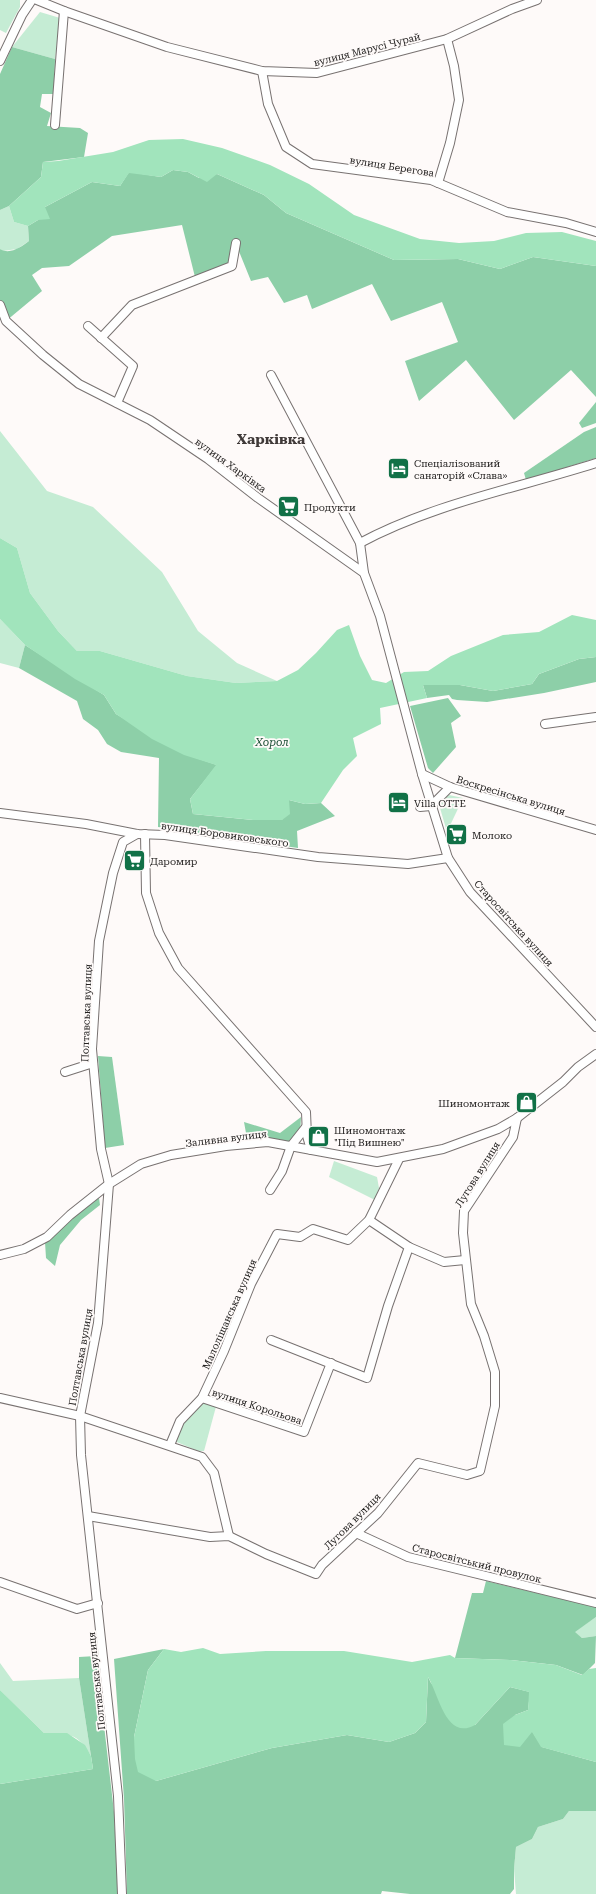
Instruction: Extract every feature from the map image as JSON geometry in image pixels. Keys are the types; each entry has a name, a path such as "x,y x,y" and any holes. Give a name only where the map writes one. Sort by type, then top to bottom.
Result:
{"street":[{"path":"0,61 22,15 32,0"},
{"name":"вулиця Марусі Чурай","path":"37,0 167,47 262,71 317,73 447,39 534,0"},
{"path":"55,125 64,11"},
{"path":"438,183 450,143 459,100 454,66 447,39"},
{"name":"вулиця Берегова","path":"262,71 268,104 286,147 312,164 431,180 507,212 566,223 596,232"},
{"path":"101,338 132,305 232,266 236,243"},
{"name":"вулиця Харківка","path":"0,305 6,321 42,356 79,384 150,420 208,459 258,498 364,573"},
{"path":"88,326 133,366 117,403"},
{"path":"271,375 360,543 364,573 380,616 422,774"},
{"path":"360,543 384,530 464,502 596,463"},
{"path":"545,724 596,717"},
{"name":"Воскресінська вулиця","path":"422,774 450,787 596,830"},
{"name":"Старосвітська вулиця","path":"422,774 448,858 470,892 596,1027"},
{"path":"420,807 431,806 450,787"},
{"name":"вулиця Боровиковського","path":"0,813 86,824 141,834 165,835 318,857 408,864 448,858"},
{"path":"141,834 146,893 162,939 178,968 306,1112 306,1127 311,1150"},
{"name":"Полтавська вулиця","path":"122,1894 118,1796 81,1455 80,1416 98,1323 109,1184 102,1149 92,1049 99,942 113,873 123,842 141,834"},
{"name":"Заливна вулиця","path":"0,1255 24,1249 47,1236 70,1215 109,1184 141,1164 171,1155 268,1142 377,1162 399,1159 443,1149 498,1129 517,1118 563,1082 578,1067 596,1054"},
{"path":"65,1072 93,1063"},
{"name":"Лугова вулиця","path":"230,1536 266,1554 316,1574 322,1565 378,1513 418,1464 467,1475 480,1471 495,1406 495,1372 484,1336 471,1304 465,1260 463,1233 464,1211 512,1137 517,1118"},
{"path":"270,1190 282,1171 291,1146 306,1127"},
{"name":"Малоліщанська вулиця","path":"170,1445 180,1421 202,1398 224,1351 251,1284 277,1234 300,1237 313,1229 348,1240 369,1220 399,1159"},
{"path":"369,1220 409,1247 444,1262 465,1260"},
{"path":"271,1340 367,1378 388,1306 409,1247"},
{"name":"вулиця Корольова","path":"202,1398 304,1432 331,1363"},
{"path":"0,1398 80,1416 202,1457 214,1472 230,1536 210,1537 88,1516"},
{"name":"Старосвітський провулок","path":"356,1533 408,1558 596,1603"},
{"path":"0,1582 77,1608 98,1603"}],"shaded area":[{"path":"0,0 20,0 20,7 6,33 0,30"},
{"path":"40,12 60,18 55,59 12,47"},
{"path":"12,47 55,59 54,94 42,94 40,107 51,113 47,126 80,128 88,133 84,157 43,162 41,177 9,206 0,210 0,74"},
{"path":"173,170 188,172 199,178 217,174 264,195 286,213 394,260 458,259 500,269 533,257 596,266 596,397 571,370 514,420 466,360 419,401 405,361 458,342 442,302 391,321 372,284 312,309 307,295 284,303 268,277 251,281 236,244 232,266 196,281 182,225 112,236 69,266 42,268 32,275 42,291 6,321 0,305 0,249 4,251 11,251 19,248 29,241 28,226 38,220 45,207 92,182 120,186 129,172 161,177"},
{"path":"9,206 14,222 28,226 29,241 17,249 3,251 0,249 0,210"},
{"path":"596,402 596,423 582,428 579,423"},
{"path":"596,427 596,458 526,480 524,473 584,432"},
{"path":"0,431 47,491 93,507 162,572 198,631 237,663 277,681 236,683 187,676 100,651 77,651 58,631 30,593 17,548 0,538"},
{"path":"0,619 25,645 19,668 0,663"},
{"path":"25,645 104,695 116,714 184,754 217,765 190,799 193,814 253,820 282,820 289,800 305,804 321,803 335,816 297,831 298,848 158,827 159,758 121,752 107,744 98,730 83,719 77,701 19,668"},
{"path":"596,657 596,682 544,693 487,702 457,700 452,699 449,695 427,698 423,685 460,685 493,691 532,684 539,674 579,659"},
{"path":"448,698 461,716 451,723 456,747 433,773 428,768 410,706"},
{"path":"449,795 463,798 447,832 440,808 442,800"},
{"path":"98,1056 112,1057 124,1145 105,1148"},
{"path":"301,1117 300,1135 291,1146 248,1144 244,1122 280,1133"},
{"path":"334,1161 377,1177 379,1188 375,1200 329,1177"},
{"path":"99,1198 100,1205 81,1220 60,1245 55,1266 46,1258 45,1242 72,1217"},
{"path":"202,1398 217,1403 204,1451 198,1451 172,1440 180,1421"},
{"path":"486,1581 596,1607 596,1617 575,1632 582,1638 596,1636 595,1663 583,1675 556,1665 511,1660 455,1658 472,1593 483,1593"},
{"path":"596,1617 596,1636 582,1638 574,1632"},
{"path":"164,1649 148,1670 134,1737 156,1781 272,1748 347,1735 389,1742 415,1733 426,1722 428,1677 431,1683 475,1725 510,1687 530,1692 528,1710 515,1715 532,1731 542,1747 596,1762 596,1811 569,1811 563,1819 538,1827 532,1839 516,1847 514,1889 510,1894 410,1894 382,1891 381,1894 127,1894 124,1799 114,1659"},
{"path":"96,1656 114,1812 118,1894 0,1894 0,1784 93,1769 79,1678 79,1657"},
{"path":"0,1663 13,1681 79,1678 91,1756 82,1743 72,1736 60,1733 44,1733 0,1690"},
{"path":"569,1811 596,1811 596,1894 516,1894 514,1869 516,1847 532,1839 538,1827 563,1819"}],"water":[{"path":"183,139 222,148 270,165 309,184 354,215 420,239 459,243 494,241 526,233 562,232 596,241 596,266 533,257 500,269 458,259 394,260 286,213 264,195 217,174 207,182 188,172 173,170 161,177 129,173 120,186 92,182 45,207 50,219 38,220 28,226 14,222 9,206 41,177 43,162 113,152 149,140"},
{"name":"Хорол","path":"0,538 17,548 30,593 58,631 77,651 100,651 187,676 236,683 277,681 298,670 337,630 349,625 360,656 372,680 386,683 404,672 428,671 451,656 503,635 539,632 572,615 596,620 596,657 579,659 539,674 532,684 493,691 460,685 423,685 427,698 380,708 381,724 353,738 357,756 343,770 321,803 305,804 289,800 290,814 282,820 253,820 193,814 190,799 216,765 184,755 152,739 116,714 104,695 75,679 25,645 0,619"},
{"path":"203,1648 220,1654 266,1651 344,1651 412,1662 450,1655 455,1658 511,1660 556,1665 582,1675 589,1669 596,1668 596,1762 541,1747 532,1732 520,1747 504,1745 503,1724 515,1715 528,1710 529,1692 510,1687 475,1725 465,1728 457,1727 450,1722 445,1714 428,1677 426,1722 415,1733 389,1742 347,1735 272,1748 156,1781 138,1772 135,1759 134,1737 148,1670 164,1649 181,1652"},
{"path":"0,1690 44,1733 67,1733 85,1745 91,1756 93,1769 0,1784"}],"place":[{"name":"Спеціалізований санаторій «Слава»","path":"399,469"},
{"name":"Продукти","path":"288,507"},
{"name":"Villa OTTE","path":"398,803"},
{"name":"Молоко","path":"456,835"},
{"name":"Даромир","path":"134,861"},
{"name":"Шиномонтаж","path":"526,1103"},
{"name":"Шиномонтаж \"Під Вишнею\"","path":"319,1136"}],"district":[{"name":"Харківка","path":"271,439"}]}
